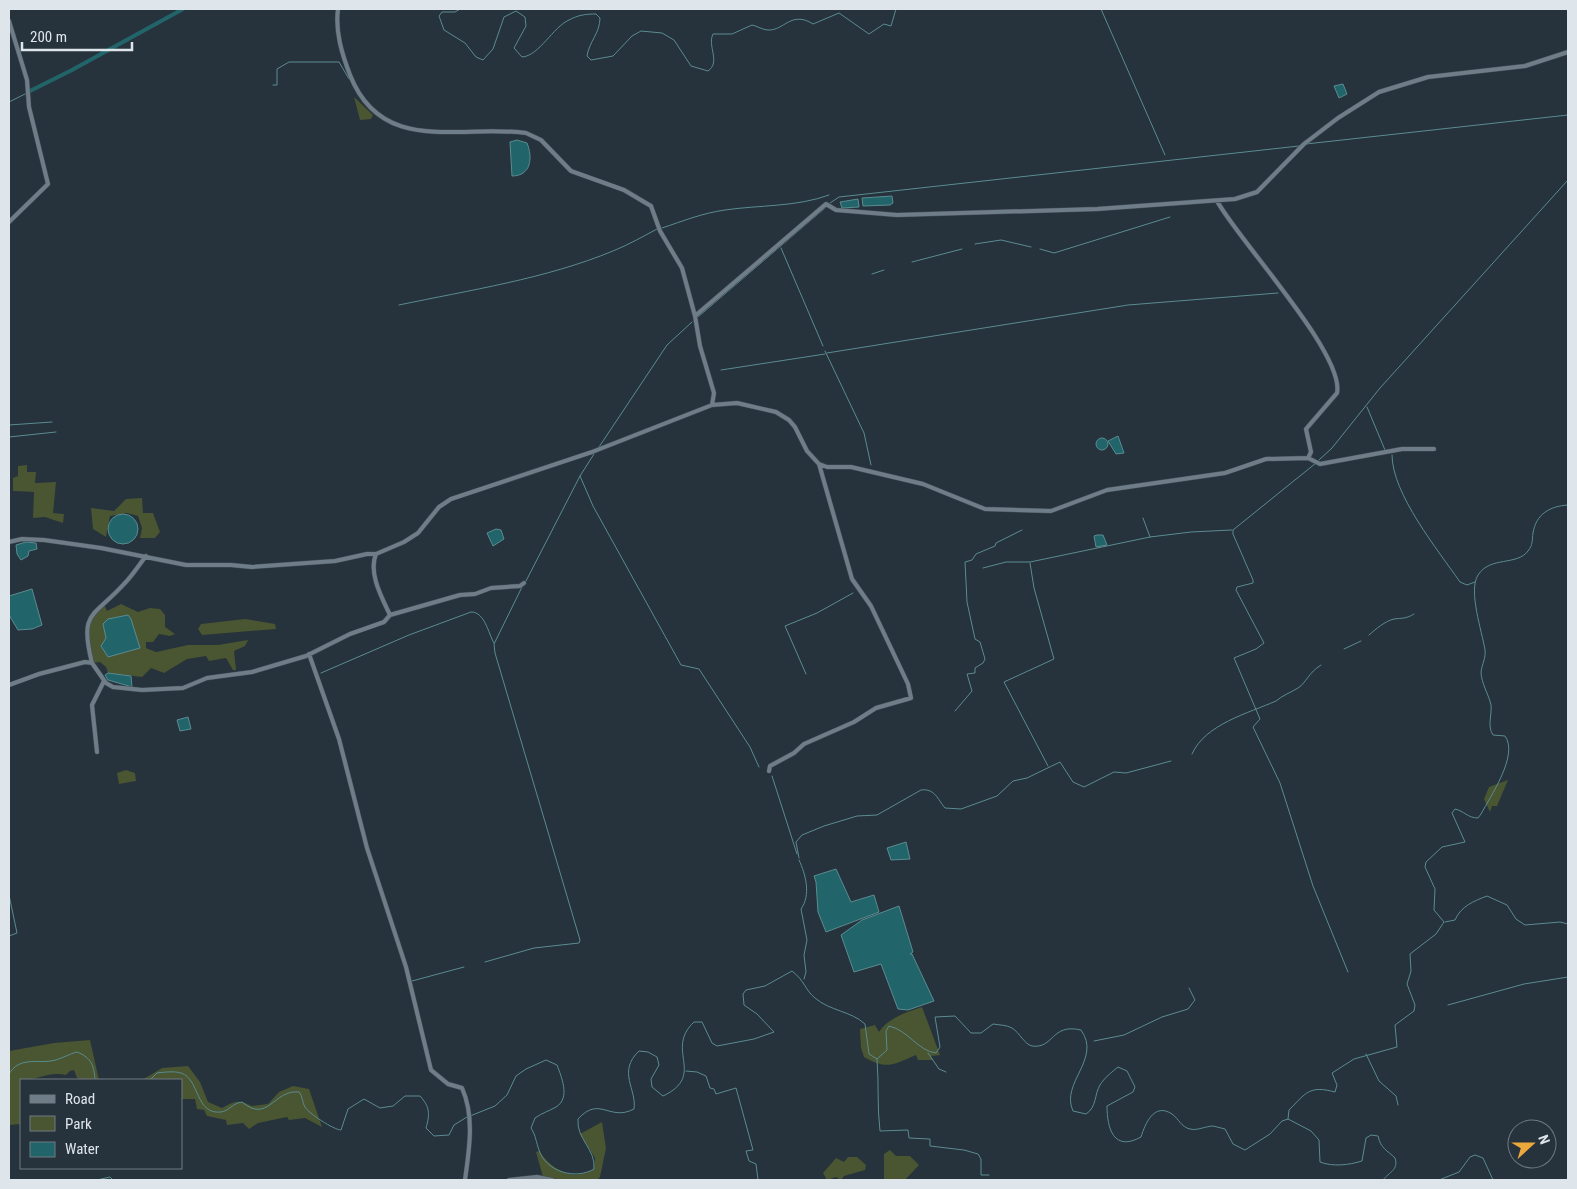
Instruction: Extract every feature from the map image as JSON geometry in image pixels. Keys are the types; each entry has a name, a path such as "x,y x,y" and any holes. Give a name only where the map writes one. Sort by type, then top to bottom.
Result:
{"street":[{"path":"338,9 341,53 359,94 380,118 398,127 418,130 526,133 541,140 571,172 637,196 651,206 660,231 678,260 696,316 700,346 714,393 712,405"},
{"path":"9,21 26,80 29,106 48,184 9,222"},
{"path":"696,316 826,204 836,210 897,215 1097,209 1217,201 1235,198 1257,192 1304,144 1345,113 1386,89 1428,77 1525,66 1568,52"},
{"path":"1217,201 1247,245 1312,331 1336,374 1337,393 1306,429 1311,452 1308,458"},
{"path":"9,542 22,539 44,540 146,556 186,565 252,567 334,561 376,554 404,542 418,533 439,507 451,499 592,452 712,405 737,403 776,412 789,420 807,451 818,464 852,579 871,606 908,684 911,698 876,708 854,722 804,744 794,753 770,766 769,771"},
{"path":"818,464 827,467 851,467 923,484 985,509 1042,512 1051,511 1107,490 1225,473 1266,459 1308,458 1320,464 1402,449 1434,449"},
{"path":"376,554 373,562 379,589 390,615"},
{"path":"146,556 125,584 91,614 87,623 87,638 92,663 104,681 112,687 142,690 184,688 207,678 252,672 309,654 350,634 384,622 390,615 460,595 475,594 491,588 520,586 524,583"},
{"path":"309,654 339,738 367,848 406,967 431,1070 448,1084 462,1088 469,1112 470,1124 465,1180"},
{"path":"9,685 66,666 84,662 92,663"},
{"path":"97,752 92,705 104,681"},
{"path":"509,1180 537,1177 552,1180"}],"green space":[{"path":"354,97 373,115 371,119 360,120"},
{"path":"27,465 27,472 36,472 35,483 56,482 53,513 64,514 63,523 45,517 33,518 34,492 13,491 13,478 18,476 18,466"},
{"path":"142,498 143,513 153,513 160,532 155,538 140,538 142,528 138,516 127,513 110,516 106,537 93,529 91,508 114,511 126,499"},
{"path":"103,602 107,611 121,604 138,612 150,608 160,609 165,615 165,627 175,634 170,636 159,634 153,642 146,642 146,648 156,652 188,645 218,645 248,640 245,646 234,651 236,670 233,670 226,658 209,661 206,656 187,659 164,673 151,668 142,677 108,673 106,667 100,662 92,663 88,637 89,623"},
{"path":"245,619 275,624 276,629 202,635 198,629 201,624"},
{"path":"126,770 135,773 136,781 119,784 117,773"},
{"path":"1508,780 1497,806 1492,806 1490,812 1484,799 1489,787"},
{"path":"922,1007 940,1055 931,1056 933,1060 918,1060 916,1055 890,1065 879,1064 864,1057 861,1048 860,1029 875,1025 879,1032 893,1019"},
{"path":"90,1040 99,1079 77,1078 74,1070 66,1075 54,1074 33,1079 20,1079 20,1124 9,1125 9,1051 54,1043"},
{"path":"188,1066 200,1082 208,1102 222,1108 237,1102 244,1102 252,1106 268,1104 279,1092 293,1086 309,1089 322,1127 305,1118 289,1120 287,1117 258,1123 249,1129 243,1123 227,1125 226,1120 207,1116 204,1110 197,1109 195,1099 182,1099 182,1079 144,1079 162,1068"},
{"path":"602,1122 606,1148 600,1177 597,1180 537,1180 537,1177 543,1177 536,1152 539,1151 544,1158 563,1172 578,1175 594,1169 595,1158 580,1134"},
{"path":"890,1150 896,1156 910,1156 919,1165 905,1180 884,1180 884,1154"},
{"path":"848,1157 857,1157 866,1165 865,1170 844,1176 841,1180 836,1177 827,1180 823,1173 836,1158 844,1162"}],"water":[{"path":"1343,84 1347,94 1339,98 1334,86"},
{"path":"517,140 527,143 530,160 527,170 512,176 510,142"},
{"path":"892,196 893,203 890,205 863,206 862,198"},
{"path":"858,199 859,207 842,208 840,202"},
{"path":"1118,436 1124,453 1116,454 1108,441"},
{"path":"1102,438 1108,444 1102,450 1096,444"},
{"path":"123,514 134,518 138,529 134,540 123,544 112,540 108,529 112,518"},
{"path":"496,529 501,530 504,539 493,546 487,533"},
{"path":"1103,535 1107,545 1096,547 1094,536"},
{"path":"26,542 36,543 37,549 29,551 28,556 21,560 17,554 16,545"},
{"path":"32,589 42,625 32,629 18,630 9,615 9,596"},
{"path":"128,615 140,648 108,657 101,646 106,638 103,624 108,619"},
{"path":"108,673 131,676 132,687 108,680 105,675"},
{"path":"188,717 191,729 180,731 177,720"},
{"path":"906,842 910,859 891,860 887,848"},
{"path":"836,869 851,902 874,895 879,912 826,932 818,912 814,876"},
{"path":"899,906 913,952 910,954 912,954 934,1001 908,1010 898,1009 881,964 854,972 841,935 862,920"}],"waterway":[{"path":"30,91 183,9"},
{"path":"460,9 455,12 442,12 439,16 444,30 465,43 476,57 483,60 493,49 504,17 516,11 525,17 526,26 514,48 522,57 534,52 569,20 582,15 596,14 600,18 600,23 588,51 587,56 591,60 613,56 632,36 641,31 662,33 674,40 691,66 708,71 712,67 714,59 713,34 732,34 752,25 766,30 774,29 799,19 813,24 839,13 869,34 884,24 891,26 896,9"},
{"path":"1042,9 1059,9"},
{"path":"1101,9 1165,155"},
{"path":"273,85 277,85 277,69 289,62 339,62 349,79"},
{"path":"9,102 27,93"},
{"path":"1306,144 1568,115"},
{"path":"830,203 839,197 1299,146"},
{"path":"1319,460 1332,448 1380,388 1568,180"},
{"path":"662,228 717,211 791,204 829,195"},
{"path":"698,317 825,208"},
{"path":"1040,249 1054,253 1170,217"},
{"path":"399,305 507,283 561,269 630,244 657,229"},
{"path":"975,244 1001,240 1031,247"},
{"path":"781,248 823,346"},
{"path":"912,262 962,249"},
{"path":"872,274 884,270"},
{"path":"827,353 1128,305 1278,293"},
{"path":"599,447 667,345 692,322"},
{"path":"825,351 864,433 871,465"},
{"path":"721,370 825,354"},
{"path":"1367,407 1385,450"},
{"path":"9,425 52,422"},
{"path":"9,437 56,432"},
{"path":"526,581 580,476 594,454"},
{"path":"1392,455 1394,470 1400,487 1429,538 1460,582 1467,585 1475,582"},
{"path":"1316,463 1233,530 1253,580 1253,583 1237,587 1236,590 1264,643 1256,649 1234,658 1260,719 1253,727 1280,783 1313,886 1348,972"},
{"path":"580,476 593,506 681,665 699,669 750,747 759,767"},
{"path":"1288,1119 1289,1110 1309,1092 1319,1089 1335,1092 1337,1085 1332,1073 1354,1059 1397,1047 1395,1025 1414,1011 1415,1005 1407,984 1411,971 1410,954 1436,934 1444,922 1434,910 1435,889 1425,867 1426,862 1442,847 1465,842 1452,813 1455,809 1471,817 1478,818 1502,776 1508,754 1508,744 1505,736 1493,735 1490,728 1491,705 1481,676 1485,650 1475,601 1475,582 1478,575 1489,565 1523,556 1531,547 1535,526 1541,516 1550,509 1568,505"},
{"path":"1143,518 1150,537"},
{"path":"955,711 972,691 967,674 975,673 975,668 983,663 985,659 980,642 975,639 967,602 965,562 972,560 976,554 995,546 996,543 1022,530"},
{"path":"983,568 1006,562 1030,562 1150,537 1232,530"},
{"path":"1030,563 1034,588 1054,659 1004,682 1048,766"},
{"path":"485,962 534,948 579,943 580,940 495,653 494,644 522,587"},
{"path":"806,674 785,626 817,613 853,593"},
{"path":"321,673 409,635 471,612 480,615 483,619 494,643"},
{"path":"1369,635 1387,622 1406,618 1414,614"},
{"path":"1344,649 1361,641"},
{"path":"1192,754 1198,744 1217,727 1276,701 1298,688 1321,665"},
{"path":"799,858 796,842 802,835 857,816 877,815 921,790 933,793 945,808 961,809 997,796 1013,781 1027,778 1060,762 1073,782 1084,787 1114,772 1126,773 1171,761"},
{"path":"772,776 797,854"},
{"path":"799,860 804,872 807,891 801,909 807,940 804,955 806,972 804,979"},
{"path":"9,895 17,933 9,936"},
{"path":"1445,922 1455,920 1464,908 1487,896 1507,905 1516,919 1525,925 1560,922 1568,924"},
{"path":"412,981 464,967"},
{"path":"470,1116 495,1106 507,1095 516,1076 546,1060 557,1065 564,1093 561,1103 535,1118 531,1128 539,1150 548,1164 562,1172 579,1174 594,1169 594,1162 580,1132 578,1119 593,1109 618,1113 634,1109 633,1094 629,1080 629,1066 639,1051 648,1052 657,1057 659,1065 651,1079 652,1087 663,1096 676,1088 682,1080 684,1071 683,1042 686,1032 694,1022 702,1022 712,1043 717,1046 754,1039 774,1032 757,1014 744,1005 743,994 746,990 765,986 792,971 800,978 812,995 821,1002 853,1016 865,1024 869,1054 877,1059 887,1050 886,1031 889,1026 896,1028 924,1048 936,1053 940,1047 935,1017 955,1016 971,1033 981,1033 993,1024 1008,1026 1032,1046 1045,1044 1064,1030 1081,1030 1086,1041 1087,1051 1072,1091 1070,1101 1073,1111 1086,1114 1092,1108 1102,1082 1118,1067 1127,1071 1135,1087 1133,1092 1107,1106 1111,1130 1118,1140 1124,1142 1132,1141 1141,1137 1151,1116 1160,1111 1166,1111 1172,1114 1184,1127 1190,1129 1213,1126 1225,1129 1233,1144 1245,1150 1270,1134 1282,1121 1288,1119 1311,1131 1319,1140 1320,1162 1330,1165 1352,1164 1362,1161 1366,1138 1371,1135 1378,1136 1383,1147 1395,1158 1396,1162 1395,1168 1383,1180"},
{"path":"1448,1005 1524,984 1568,977"},
{"path":"1094,1041 1124,1035 1162,1017 1188,1009 1195,1000 1189,988"},
{"path":"9,1074 22,1063 54,1060 77,1052 86,1057 91,1063 95,1079"},
{"path":"928,1053 939,1069 946,1072"},
{"path":"1366,1054 1379,1081 1396,1096 1398,1105"},
{"path":"877,1059 880,1131 908,1130 909,1138 930,1139 930,1146 964,1150 978,1154 981,1159 981,1175 989,1175"},
{"path":"686,1071 697,1072 706,1076 710,1088 714,1089 716,1094 736,1088 753,1150 746,1151 749,1161 756,1164 758,1180"},
{"path":"151,1079 157,1073 181,1073 192,1082 206,1108 221,1112 242,1102 251,1108 265,1108 283,1095 290,1092 299,1092 307,1110 327,1124 341,1130 348,1109 364,1099 380,1108 393,1106 405,1096 420,1096 426,1104 428,1111 426,1128 434,1136 449,1135 454,1125 467,1117"},
{"path":"1439,1180 1459,1172 1470,1157 1475,1155 1483,1158 1493,1180"},
{"path":"97,1180 110,1177 113,1180"},
{"path":"534,1180 542,1180"}]}
